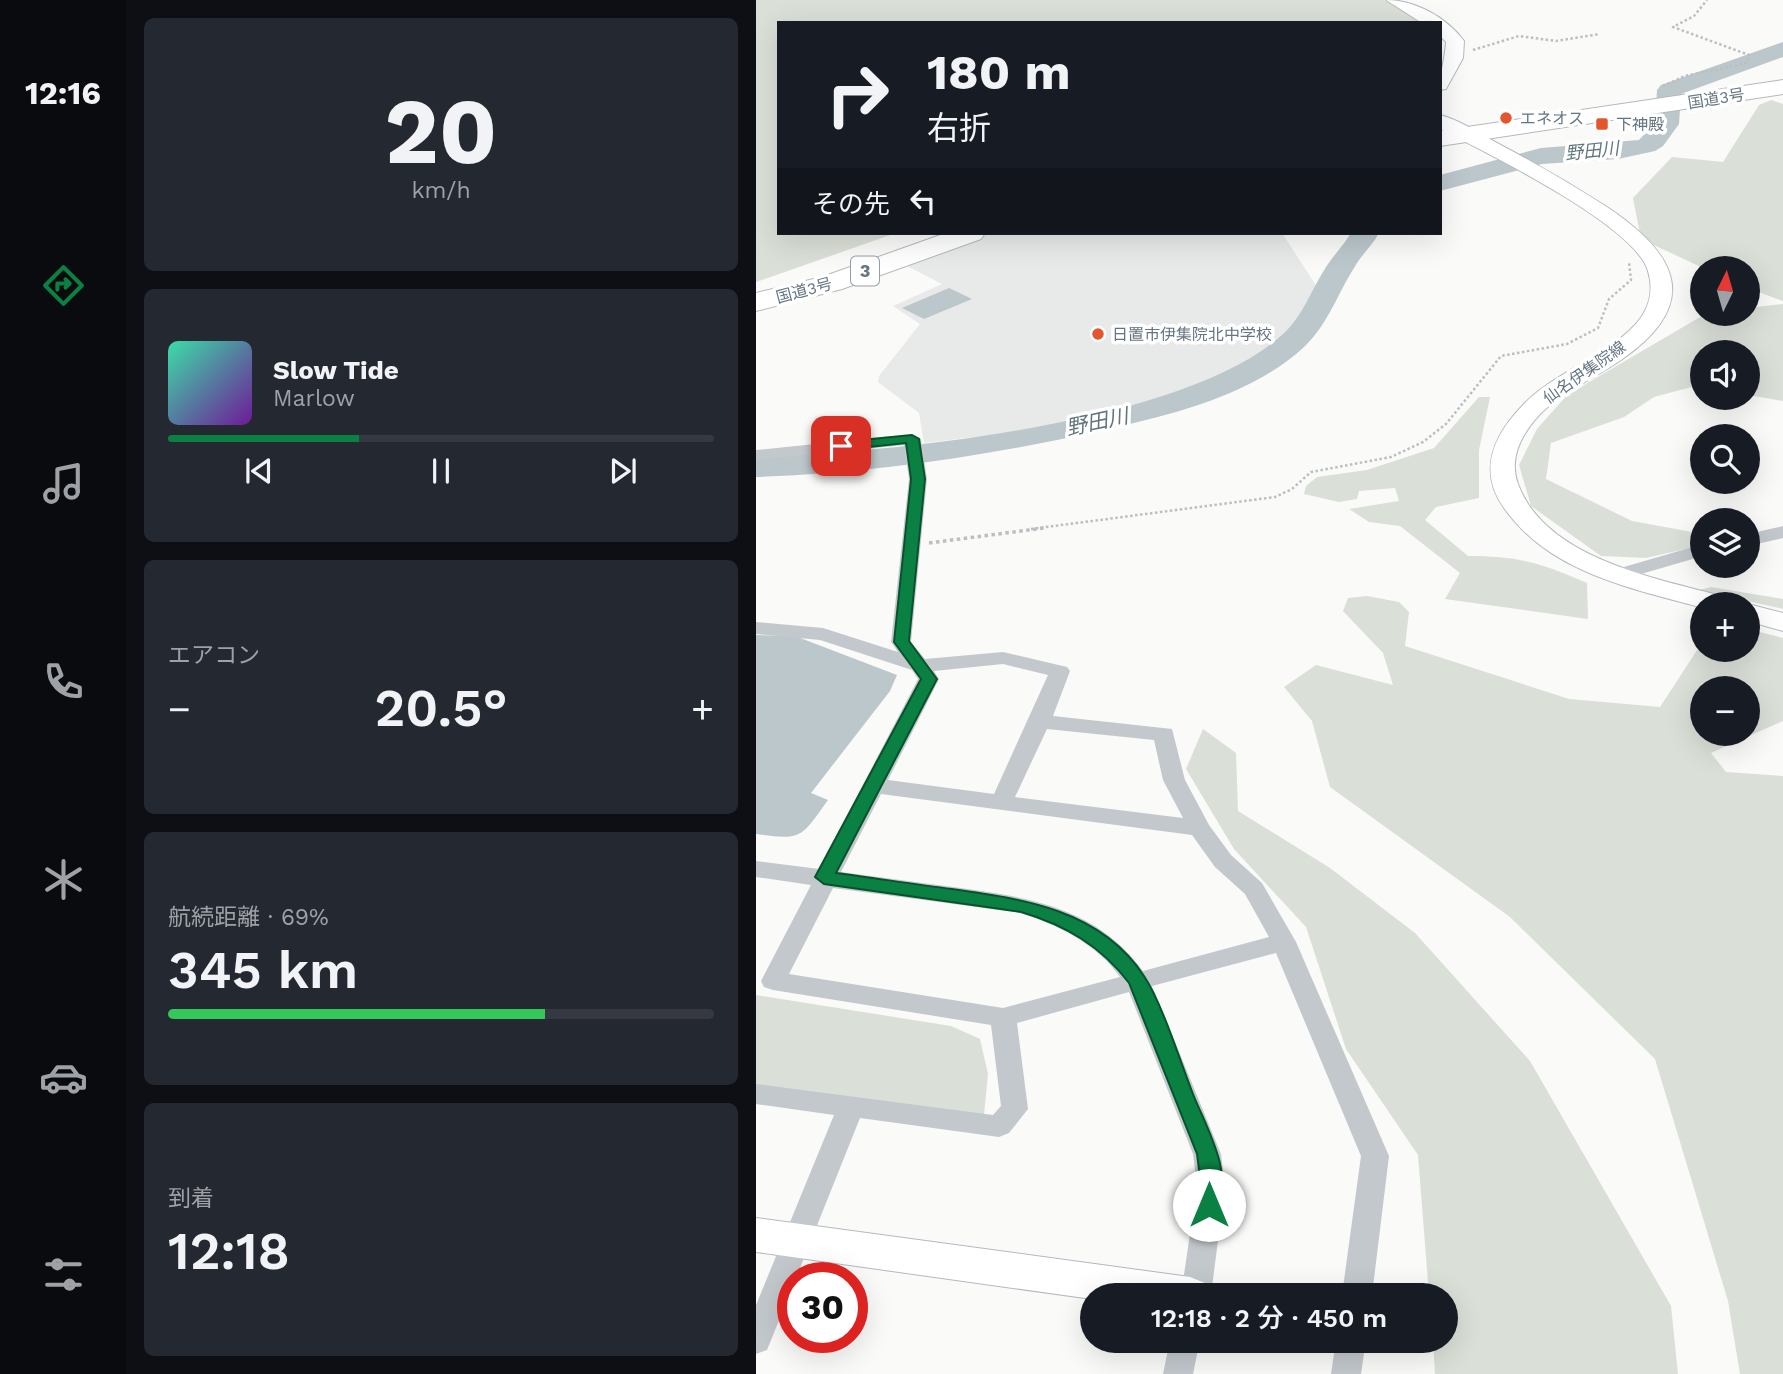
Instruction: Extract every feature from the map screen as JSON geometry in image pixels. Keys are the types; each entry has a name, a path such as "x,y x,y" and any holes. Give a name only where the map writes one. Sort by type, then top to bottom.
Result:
{"highway":[{"name":"国道3号","path":"1442,139 1783,86"},
{"name":"国道3号","path":"756,302 832,283 965,235"}],"main road":[{"path":"1394,0 1431,21"},
{"path":"1442,28 1455,41 1454,58 1442,81"},
{"name":"仙名伊集院線","path":"1442,122 1519,164 1618,225 1646,248 1659,268 1662,292 1653,317 1626,343 1535,406 1512,430 1501,452 1503,486 1529,524 1568,552 1617,575 1690,596"},
{"path":"1760,615 1783,622"},
{"path":"756,1235 1103,1283"}],"street":[{"path":"756,455 912,439 916,467 901,642 929,679 875,786 824,877 773,981 1003,1017 1284,942"},
{"path":"1760,537 1783,532"},
{"path":"1617,575 1690,554"},
{"path":"756,628 823,634 919,666 1003,658 1060,671 1040,721 1001,803"},
{"path":"1040,721 1164,734 1174,780 1199,828 1223,861 1254,889 1284,942 1375,1156 1359,1283"},
{"path":"875,786 1199,828"},
{"path":"756,869 1022,905 1057,916 1086,932 1118,955 1137,981 1207,1154 1211,1186 1198,1283"},
{"path":"756,1094 999,1126 1015,1109 1003,1017"},
{"path":"756,1341 851,1106"},
{"path":"1178,1374 1182,1353"},
{"path":"1346,1374 1349,1353"}],"path":[{"path":"1667,106 1652,95 1665,85 1685,76 1747,63 1749,55 1673,27 1694,16 1707,0"},
{"path":"1454,58 1490,43 1519,36 1556,41 1600,34"},
{"path":"911,545 1275,497 1320,469 1391,457 1423,442 1446,424 1493,362 1502,356 1567,344 1598,328 1609,299 1631,280 1629,261"}],"shaded area":[{"path":"756,0 1384,0 1421,21 777,21 777,235 890,235 756,282"},
{"path":"1771,100 1783,104 1783,301 1760,292 1760,256 1690,256 1690,262 1641,239 1633,198 1672,157 1723,162 1759,105"},
{"name":"日置市伊集院北中学校","path":"982,235 1283,235 1319,290 1317,301 1274,344 1255,358 1179,396 1144,407 1016,432 924,443 919,413 878,382 879,376 920,324 893,306 942,284 903,264"},
{"path":"949,288 972,299 924,319 902,308"},
{"path":"1783,304 1783,401 1760,397 1760,340 1690,340 1690,387 1654,397 1624,417 1551,443 1546,479 1632,521 1690,532 1690,548 1646,558 1601,556 1531,506 1519,465 1537,429 1567,395 1690,323 1690,326 1760,326 1760,307"},
{"path":"1479,397 1490,397 1479,450 1479,498 1436,507 1425,520 1468,556 1502,557 1529,562 1587,583 1588,619 1445,599 1460,573 1400,526 1369,522 1349,509 1399,501 1395,488 1359,491 1357,499 1339,502 1304,494 1306,486 1317,477 1367,470 1434,448"},
{"path":"1711,587 1741,592 1708,592 1699,590"},
{"path":"1760,595 1783,599 1783,609 1760,604"},
{"path":"1367,596 1399,602 1409,612 1405,646 1569,699 1660,707 1690,661 1760,662 1760,632 1783,638 1783,721 1760,731 1760,676 1690,676 1690,746 1727,746 1711,753 1726,772 1783,776 1783,1374 1740,1374 1728,1301 1655,1059 1510,917 1330,787 1312,721 1284,687 1316,665 1393,685 1383,653 1343,611 1348,598"},
{"path":"756,635 795,636 897,675 890,691 811,793 828,800 806,829 792,836 756,834"},
{"path":"1203,729 1236,753 1238,811 1330,868 1415,933 1530,1061 1671,1306 1678,1374 1435,1374 1434,1353 1458,1353 1458,1283 1428,1283 1418,1155 1346,1049 1306,927 1234,849 1186,769"},
{"path":"756,995 951,1026 980,1039 988,1074 984,1115 756,1085"}],"waterway":[{"name":"野田川","path":"1442,182 1541,156 1618,151 1646,146 1654,141 1667,124 1669,90 1747,65 1783,49"},
{"name":"野田川","path":"756,467 869,460 982,445 1115,418 1199,393 1253,368 1292,342 1303,331 1346,258 1364,235"}],"place":[{"name":"エネオス","path":"1506,118"},
{"name":"下神殿","path":"1602,124"},
{"name":"日置市伊集院北中学校","path":"1098,334"}],"route":[{"path":"841,446 912,439 918,479 901,642 929,679 875,786 824,877 1022,905 1057,916 1086,932 1118,955 1137,981 1207,1154 1211,1186 1209,1205"}]}
